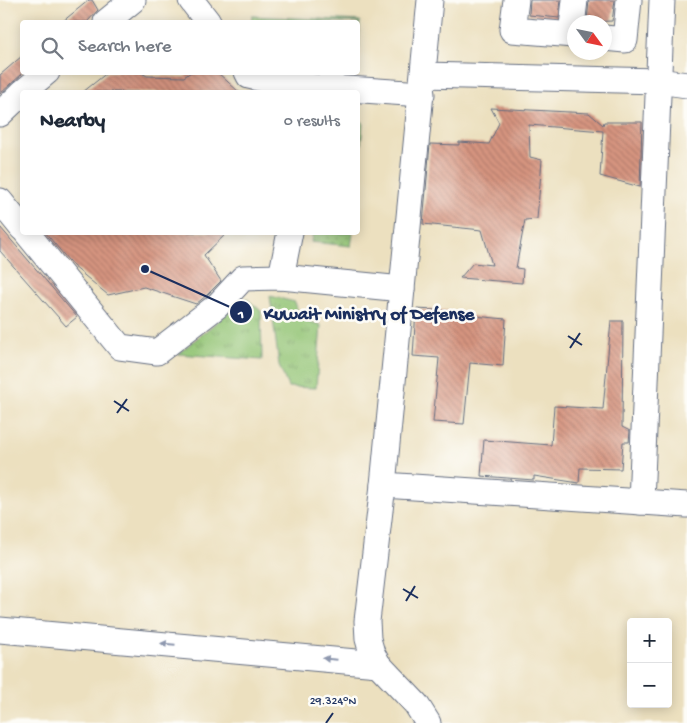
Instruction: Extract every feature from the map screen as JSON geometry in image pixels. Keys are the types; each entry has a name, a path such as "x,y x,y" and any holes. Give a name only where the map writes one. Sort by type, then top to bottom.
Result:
{"lane":[{"path":"108,20 133,0"},
{"path":"191,0 206,20"},
{"path":"428,723 416,704 378,664 368,639 367,622 383,485 430,0"},
{"path":"516,0 512,30 567,35"},
{"path":"574,0 574,15"},
{"path":"612,39 625,40 629,0"},
{"path":"641,502 662,0"},
{"path":"26,90 44,75"},
{"path":"248,75 290,89 658,81 687,84"},
{"path":"0,114 20,96"},
{"path":"0,201 20,226"},
{"path":"28,235 120,347 157,352 217,306 243,278 281,277 402,289"},
{"path":"281,277 289,235"},
{"path":"383,485 687,505"},
{"path":"0,630 378,664"}],"green space":[{"path":"252,16 338,20 251,20"},
{"path":"360,121 363,122 360,157"},
{"path":"313,235 353,235 351,246 311,242"},
{"path":"270,296 295,302 300,319 321,325 316,388 288,387 279,365"},
{"path":"246,298 261,311 262,360 178,354"}],"building":[{"path":"89,0 92,0 98,10 89,20 64,20"},
{"path":"530,0 561,0 559,18 529,15"},
{"path":"589,0 615,0 612,21 612,15 588,15"},
{"path":"20,58 21,75 0,94 0,75"},
{"path":"104,75 184,77 187,75 220,75 237,90 86,90"},
{"path":"491,108 589,113 603,125 604,122 642,122 640,187 600,176 603,131 529,125 530,157 542,160 537,219 525,220 516,268 523,269 522,283 460,278 473,263 492,265 482,230 423,224 430,144 459,145 459,142 489,144 499,123"},
{"path":"0,227 77,317 66,326 0,251"},
{"path":"47,235 225,235 204,255 221,281 196,304 144,287 108,295 73,266"},
{"path":"416,309 453,311 453,314 506,319 503,366 470,363 464,424 433,422 439,358 413,356"},
{"path":"611,321 623,321 622,427 630,431 629,442 623,442 621,469 580,468 579,483 534,476 534,480 481,476 484,440 551,445 554,406 603,409"}],"place":[{"name":"Kuwait Ministry of Defense","path":"145,269"}]}
